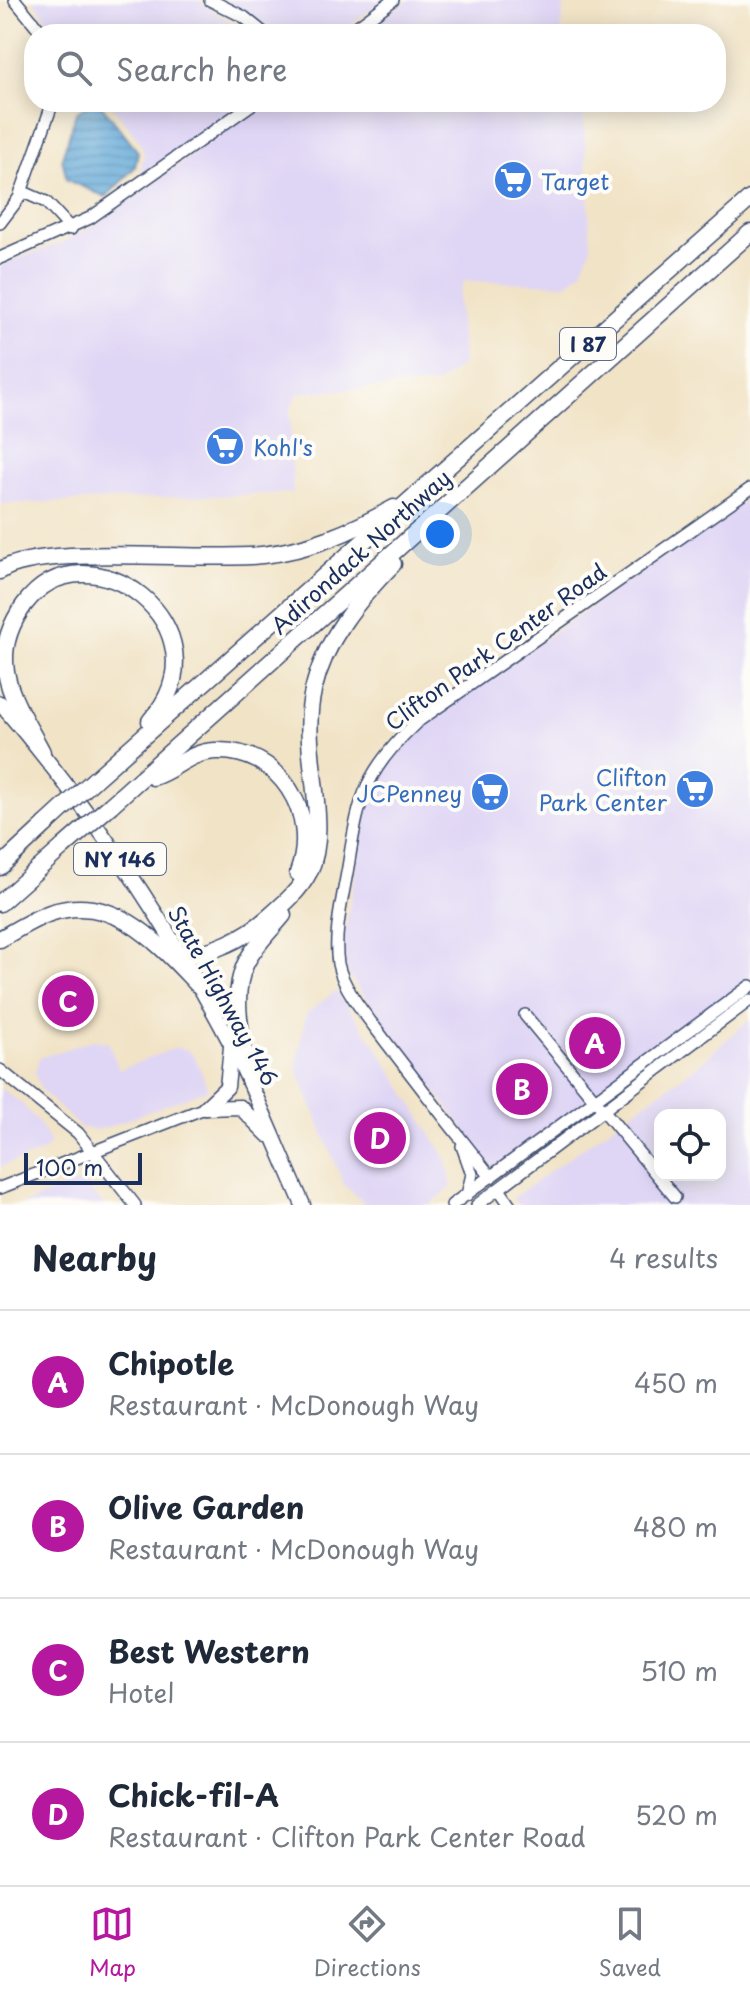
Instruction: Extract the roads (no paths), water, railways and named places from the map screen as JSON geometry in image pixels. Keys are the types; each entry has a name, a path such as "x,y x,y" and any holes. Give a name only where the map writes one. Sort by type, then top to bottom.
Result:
{"highway":[{"name":"Adirondack Northway","path":"0,867 100,774 427,489 750,199"},
{"name":"Adirondack Northway","path":"0,903 750,233"},
{"path":"0,571 18,562 57,557 214,558 291,550 355,530 427,489"},
{"path":"250,1083 238,1008 241,978 251,955 304,889 317,843 308,732 313,690 322,662 342,623 364,594 405,553 428,519"},
{"path":"42,752 9,684 5,664 10,627 29,598 53,581 80,576 112,579 145,596 164,619 175,649 174,673 168,695 154,716 100,774"},
{"path":"139,780 157,777 197,753 240,753 256,759 283,779 302,813 303,858 296,876 284,891 229,934 178,952"},
{"path":"178,952 204,952 248,932 296,891 309,873"},
{"path":"0,939 49,913 70,908 100,911 122,917 146,932 198,985"}],"main road":[{"name":"State Highway 146","path":"0,703 86,808 198,985 250,1083 301,1202"},
{"path":"205,1108 227,1087 231,1045"},
{"path":"205,1108 240,1107 278,1148"}],"street":[{"path":"15,0 35,24"},
{"path":"210,0 253,24"},
{"path":"361,24 393,0"},
{"path":"0,223 21,191 49,112"},
{"path":"0,258 71,229 138,186 241,112"},
{"path":"21,191 46,202 71,229"},
{"name":"Clifton Park Center Road","path":"491,1177 462,1145 369,1018 341,973 338,939 351,846 366,782 391,746 417,722 750,489"},
{"path":"452,1205 473,1202 499,1189 750,986"},
{"path":"473,1202 491,1177 750,1000"},
{"path":"525,1015 675,1197"},
{"path":"0,1070 44,1103 95,1152 135,1205"},
{"path":"0,1188 205,1108"},
{"path":"462,1145 472,1174 473,1202"},
{"path":"499,1189 510,1205"}],"water":[{"path":"107,112 138,152 135,167 106,197 67,180 62,158 76,113"}],"place":[{"name":"Target","path":"513,180"},
{"name":"Kohl's","path":"225,446"},
{"name":"Clifton Park Center","path":"695,789"},
{"name":"JCPenney","path":"490,792"},
{"name":"Best Western","path":"68,1001"},
{"name":"Chipotle","path":"595,1043"},
{"name":"Olive Garden","path":"522,1089"},
{"name":"Chick-fil-A","path":"380,1138"}]}
